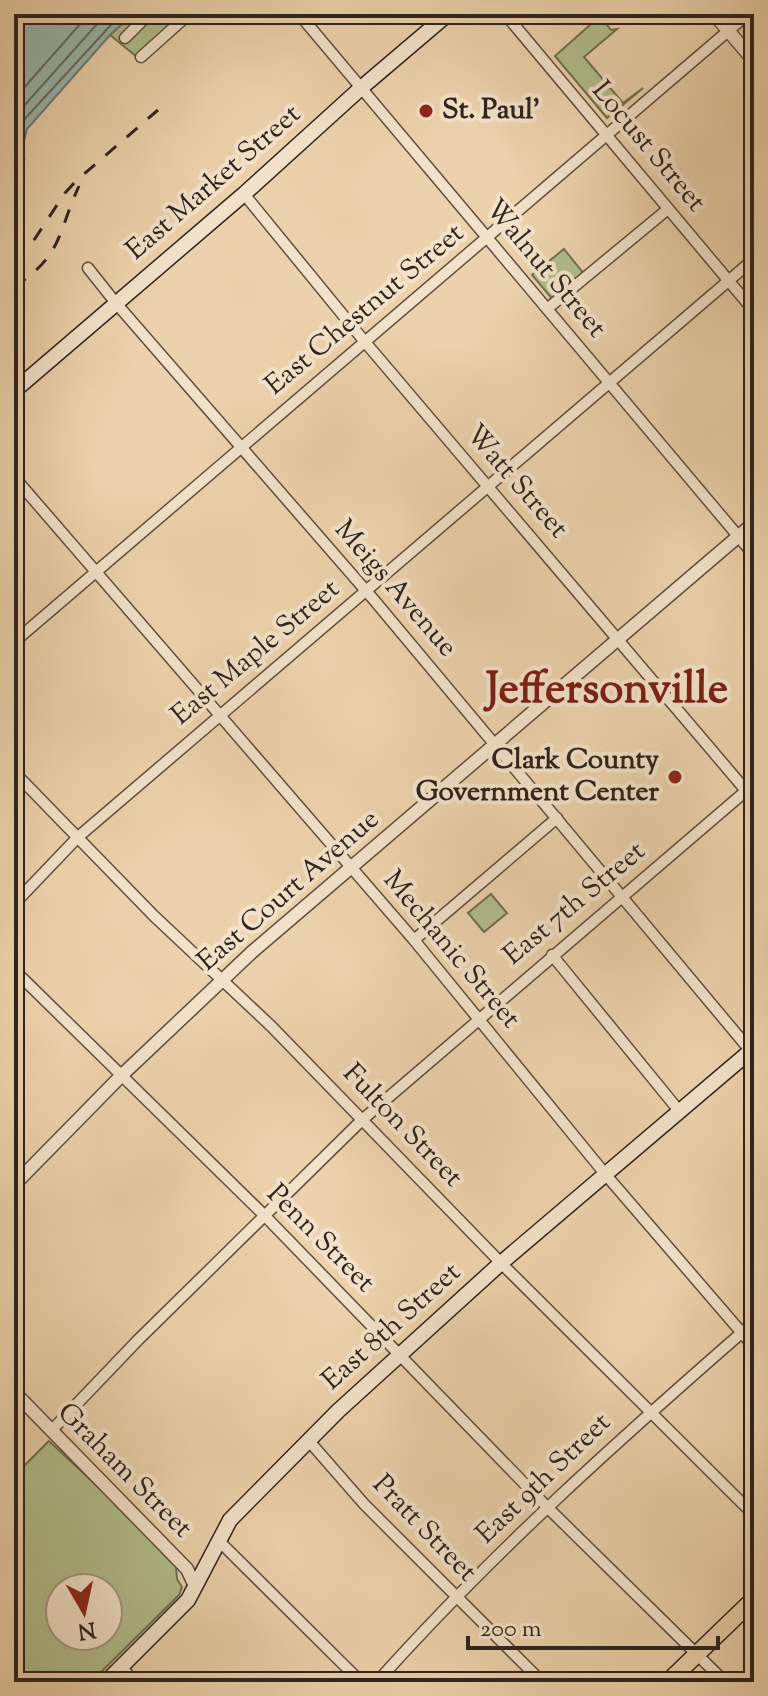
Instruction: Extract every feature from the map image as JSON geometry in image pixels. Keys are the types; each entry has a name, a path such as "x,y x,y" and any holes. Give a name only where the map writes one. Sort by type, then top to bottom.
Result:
{"main road":[{"name":"East Market Street","path":"14,391 448,14"},
{"name":"East 8th Street","path":"106,1682 188,1600 230,1520 399,1353 753,1051"},
{"path":"668,1682 754,1599"}],"street":[{"path":"125,38 149,14"},
{"path":"141,57 189,14"},
{"name":"Walnut Street","path":"299,14 754,555"},
{"name":"Locust Street","path":"505,14 754,311"},
{"path":"714,14 754,61"},
{"name":"East Chestnut Street","path":"14,642 748,14"},
{"name":"Watt Street","path":"244,194 488,487 751,791"},
{"path":"547,309 668,209"},
{"name":"East Maple Street","path":"14,904 78,837 754,259"},
{"name":"Meigs Avenue","path":"88,268 366,590 753,1051"},
{"name":"Mechanic Street","path":"14,477 414,940 606,1175 754,1347"},
{"name":"East Court Avenue","path":"14,1185 122,1075 223,979 754,523"},
{"name":"Fulton Street","path":"14,772 154,916 223,979 754,1515"},
{"name":"East 7th Street","path":"51,1431 138,1340 362,1120 622,895 751,791"},
{"path":"414,940 557,818"},
{"path":"552,955 680,1112"},
{"name":"Penn Street","path":"14,970 265,1216 547,1507 725,1682"},
{"name":"East 9th Street","path":"377,1682 547,1507 754,1322"},
{"name":"Graham Street","path":"14,1393 187,1569 195,1586"},
{"name":"Pratt Street","path":"309,1441 364,1504 542,1682"},
{"path":"218,1540 361,1682"},
{"path":"121,1667 135,1682"}],"green space":[{"path":"133,14 182,14 137,57 110,35"},
{"path":"600,16 611,30 617,29 584,57 623,103 643,88 607,118 555,56"},
{"path":"564,249 584,274 554,301 532,275"},
{"path":"491,894 507,913 484,932 468,913"},
{"path":"49,1441 124,1511 176,1566 177,1579 182,1587 179,1595 124,1649 124,1572 44,1572 44,1652 121,1652 91,1682 14,1682 14,1476"}],"water":[{"path":"14,14 133,14 110,35 27,129 21,153 14,160"}],"railway":[{"path":"14,260 34,240 76,181 158,110"},
{"path":"14,168 32,152"},
{"path":"14,287 50,254 79,186"}],"place":[{"name":"St. Paul'","path":"426,111"},
{"name":"Clark County Government Center","path":"675,777"}],"district":[{"name":"Jeffersonville","path":"607,691"}]}
